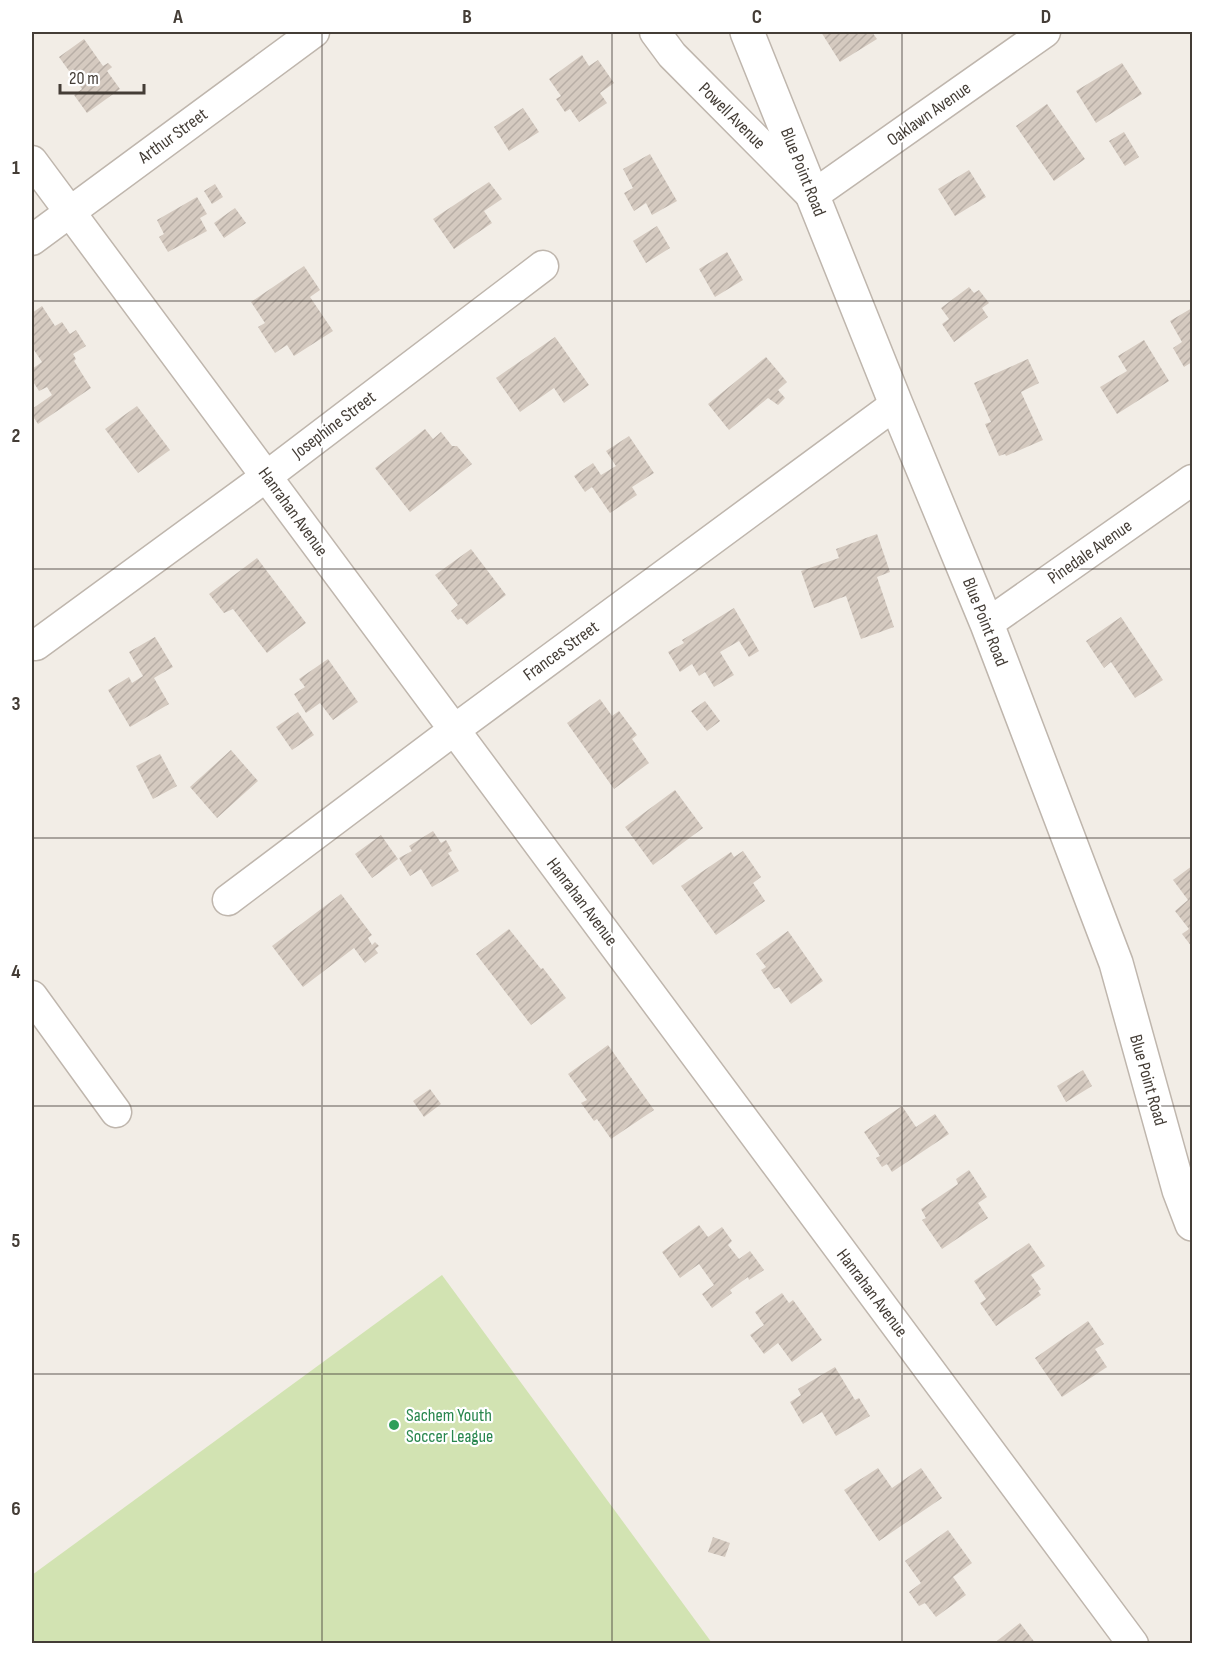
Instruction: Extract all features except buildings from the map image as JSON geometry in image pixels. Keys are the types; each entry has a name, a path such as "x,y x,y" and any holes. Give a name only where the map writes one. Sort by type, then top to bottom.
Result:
{"street":[{"name":"Arthur Street","path":"32,240 314,32"},
{"name":"Powell Avenue","path":"655,32 672,55 812,196"},
{"name":"Blue Point Road","path":"747,32 987,624 1116,963 1186,1185 1192,1224"},
{"name":"Oaklawn Avenue","path":"812,196 1045,32"},
{"name":"Hanrahan Avenue","path":"32,161 1132,1644"},
{"name":"Josephine Street","path":"36,645 267,476 543,266"},
{"name":"Frances Street","path":"228,900 896,404"},
{"name":"Pinedale Avenue","path":"987,624 1192,480"},
{"path":"32,996 116,1112"}],"green space":[{"name":"Sachem Youth Soccer League","path":"442,1275 712,1643 32,1643 32,1575"}],"place":[{"name":"Sachem Youth Soccer League","path":"394,1425"}]}
